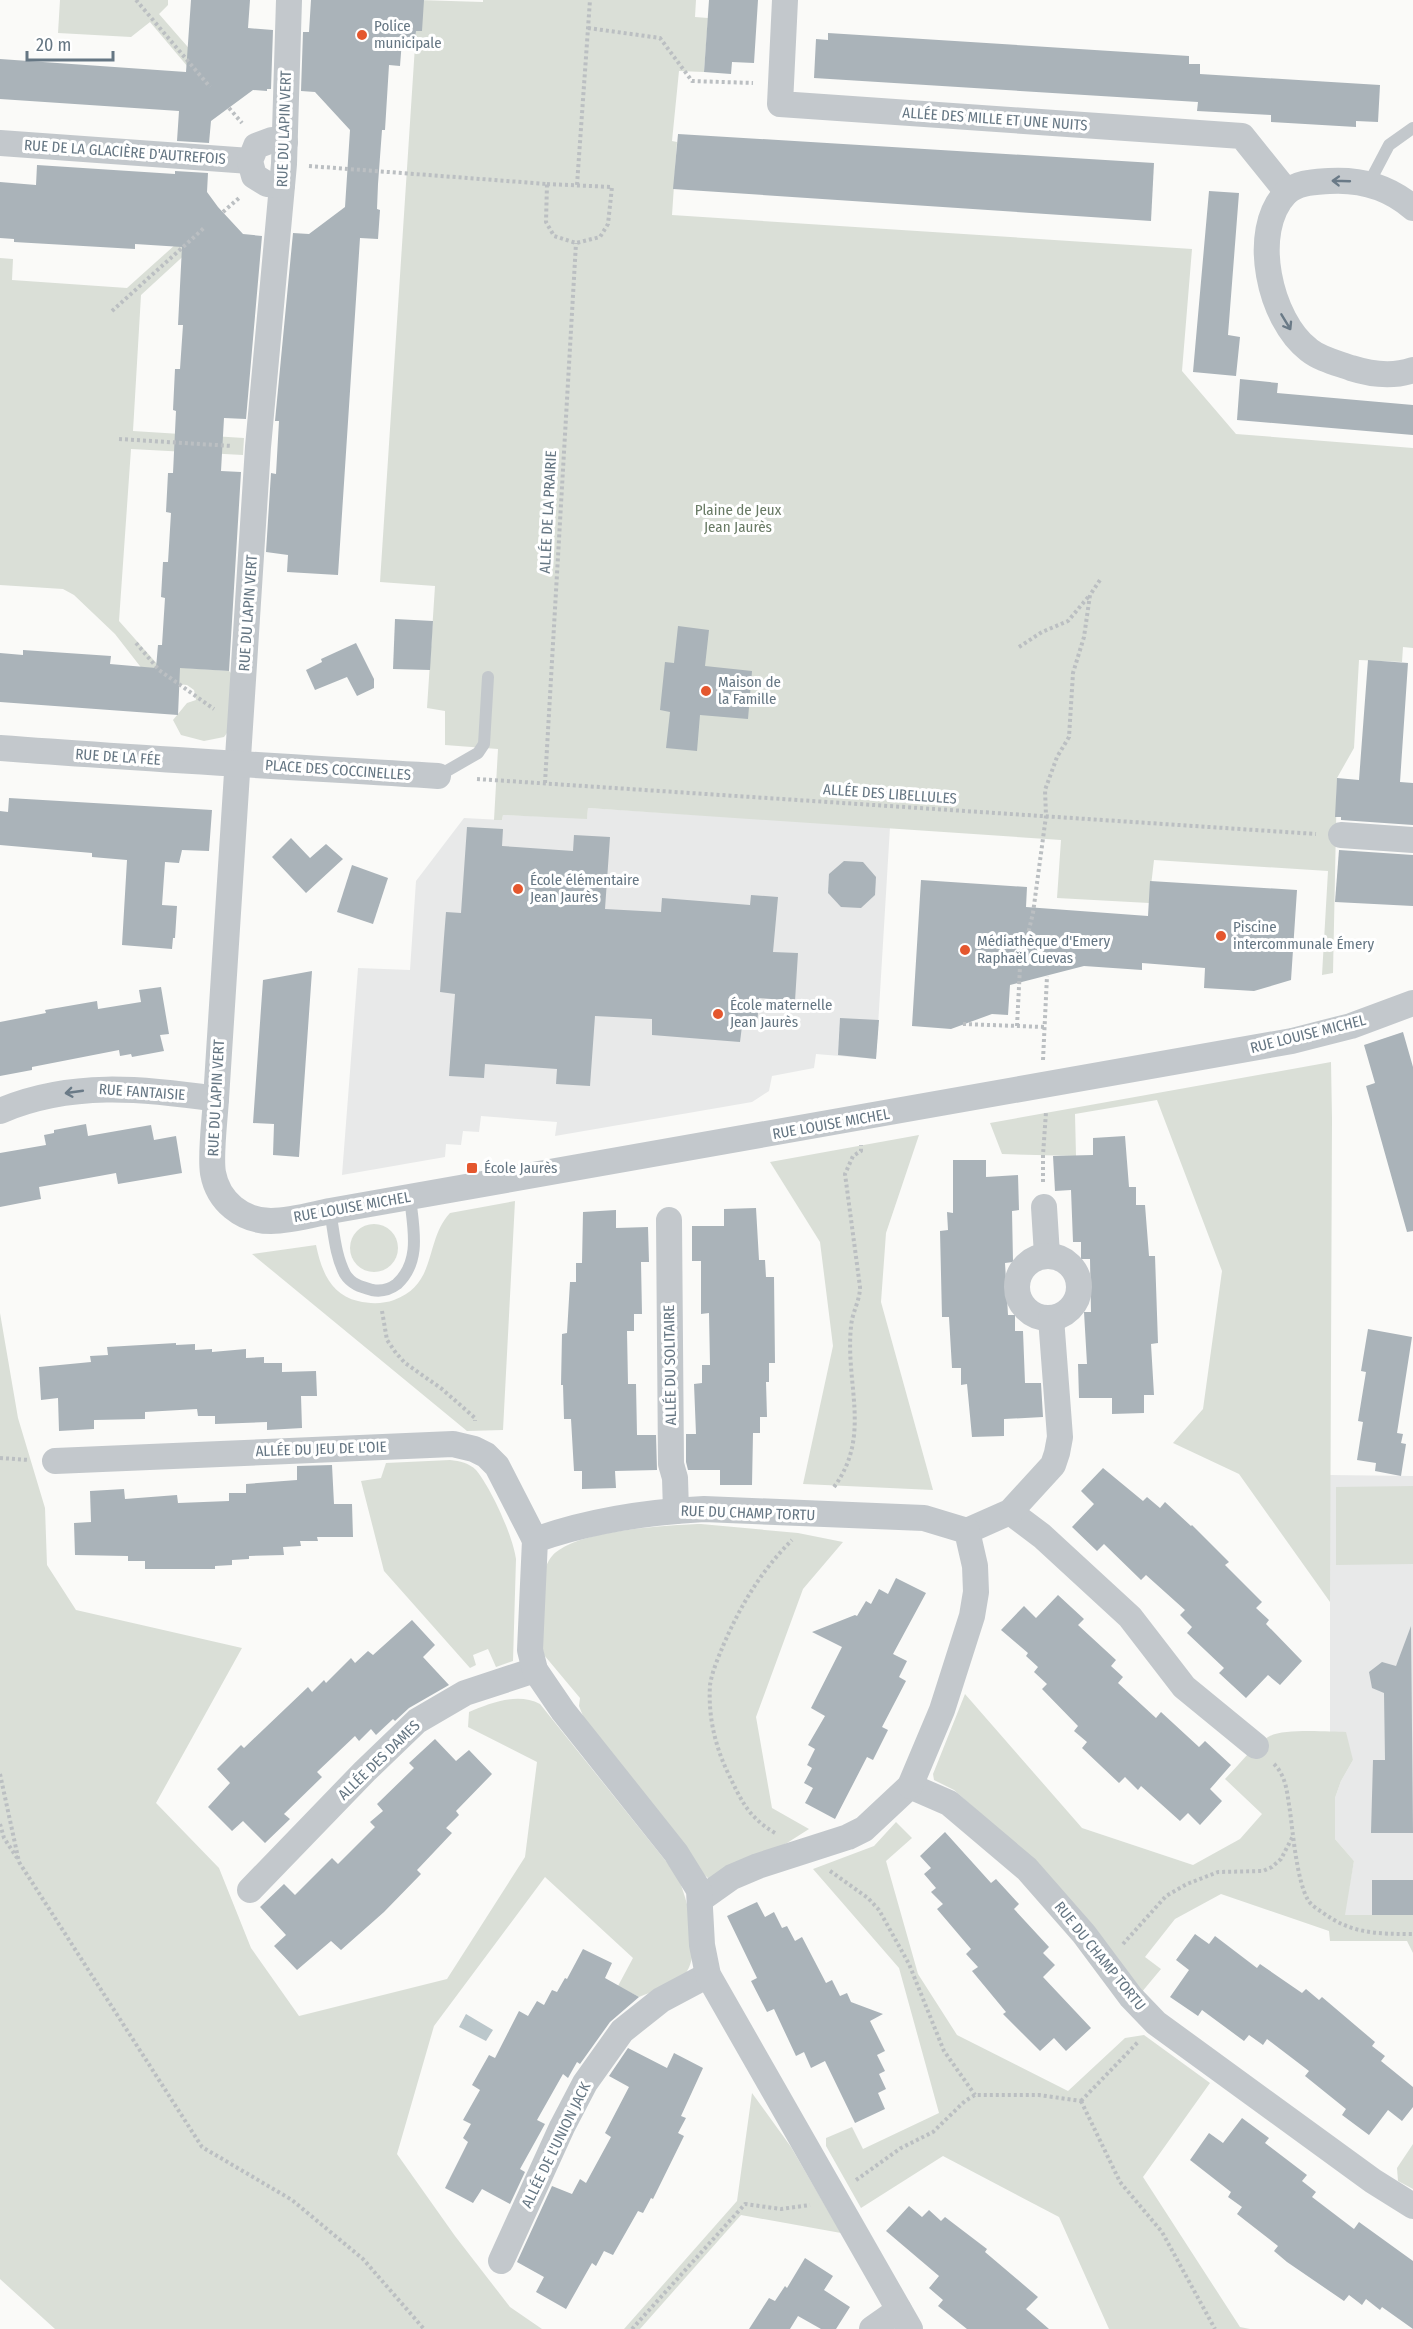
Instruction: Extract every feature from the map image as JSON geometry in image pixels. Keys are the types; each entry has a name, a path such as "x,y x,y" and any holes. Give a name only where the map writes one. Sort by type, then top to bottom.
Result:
{"street":[{"name":"RUE DU LAPIN VERT","path":"244,1215 230,1206 220,1193 213,1172 258,447 284,164 289,0"},
{"name":"ALLÉE DES MILLE ET UNE NUITS","path":"785,0 780,104 1242,136 1287,192"},
{"path":"272,140 284,164 267,184 254,176 250,161 256,146 272,140"},
{"name":"RUE DE LA GLACIÈRE D'AUTREFOIS","path":"0,143 250,161"},
{"path":"1413,208 1400,196 1369,183 1335,181 1305,183 1287,192 1273,214 1267,239 1268,268 1278,308 1293,334 1309,351 1332,362 1367,373 1402,374 1413,369"},
{"name":"RUE DE LA FÉE","path":"0,748 197,763 237,763"},
{"name":"PLACE DES COCCINELLES","path":"237,763 438,776"},
{"path":"1341,835 1413,840"},
{"name":"RUE LOUISE MICHEL","path":"244,1215 272,1221 1292,1041 1351,1026 1413,1003"},
{"name":"RUE FANTAISIE","path":"0,1111 26,1101 97,1088 148,1090 216,1099"},
{"path":"1044,1207 1047,1255"},
{"name":"ALLÉE DU SOLITAIRE","path":"669,1220 671,1464 675,1478 675,1510"},
{"path":"1047,1255 1067,1262 1074,1269 1079,1290 1070,1309 1061,1315 1041,1318 1024,1308 1018,1299 1016,1289 1021,1270 1028,1262 1047,1255"},
{"path":"701,1899 732,1877 864,1829 910,1786 942,1710 972,1616 976,1592 975,1566 967,1531 1010,1512 1053,1465 1057,1453 1060,1437 1051,1318"},
{"name":"ALLÉE DU JEU DE L'OIE","path":"55,1461 453,1444 474,1449"},
{"path":"474,1449 486,1455 496,1466 535,1540 530,1650 535,1670 563,1711 676,1853 699,1890 702,1945 708,1975 904,2320 872,2329"},
{"name":"RUE DU CHAMP TORTU","path":"535,1540 565,1529 675,1510 704,1509 924,1518 967,1531"},
{"path":"1010,1512 1042,1536 1130,1617 1184,1687 1256,1746"},
{"name":"ALLÉE DES DAMES","path":"250,1890 365,1771 417,1721 465,1693 535,1670"},
{"name":"RUE DU CHAMP TORTU","path":"910,1786 949,1803 1027,1869 1107,1964 1131,1997 1156,2023 1373,2181 1413,2206"},
{"name":"ALLÉE DE L'UNION JACK","path":"501,2260 562,2127 585,2083 622,2031 661,2000 708,1975"}],"lane":[{"path":"1369,183 1389,145 1413,128"},
{"path":"438,776 478,753 484,744 488,677"},
{"path":"330,1211 336,1247 346,1276 357,1286 379,1292 391,1288 404,1277 411,1263 415,1240 410,1197"}],"path":[{"path":"135,0 210,87"},
{"path":"577,185 590,0"},
{"path":"588,28 660,38 692,81 781,84"},
{"path":"284,164 612,187 608,224 600,237 576,243 554,236 546,222 547,184"},
{"path":"112,311 204,228"},
{"name":"ALLÉE DE LA PRAIRIE","path":"545,783 576,243"},
{"path":"119,439 258,447"},
{"path":"1019,647 1042,632 1068,621 1100,580"},
{"path":"1017,1026 1020,967 1033,913 1046,816 1045,790 1069,737 1073,673 1084,637 1090,595"},
{"path":"136,643 159,670 218,712 242,713"},
{"name":"ALLÉE DES LIBELLULES","path":"438,776 1341,835"},
{"path":"1044,1207 1042,1155 1046,1113 1042,1086 1047,976"},
{"path":"963,1024 1045,1027"},
{"path":"858,1119 861,1151 853,1156 845,1174 860,1287 860,1299 851,1326 856,1424 854,1443 843,1474 798,1533 762,1573 744,1602 717,1659 710,1692 710,1709 722,1760 748,1813 868,1898 879,1910 909,1964 944,2051 975,2095"},
{"path":"379,1292 387,1340 405,1363 442,1389 475,1418 474,1449"},
{"path":"1256,1746 1280,1771 1283,1778 1304,1892 1310,1903 1337,1924 1370,1934 1413,1934"},
{"path":"0,1774 19,1862"},
{"path":"0,1824 4,1838 19,1862 202,2147 292,2200 363,2259 424,2329"},
{"path":"1107,1964 1166,1896 1187,1884 1218,1872 1263,1871 1272,1867 1281,1859 1293,1835"},
{"path":"1156,2023 1081,2101 1120,2182 1162,2232 1215,2329"}],"shaded area":[{"path":"588,808 890,827 876,1059 816,1054 814,1068 772,1076 769,1091 752,1102 555,1136 557,1122 481,1116 479,1132 463,1131 461,1145 446,1144 445,1157 342,1175 358,968 410,970 416,881 464,818 502,820 503,815 587,818"},
{"path":"1330,1475 1413,1476 1413,1915 1344,1915 1354,1861 1335,1839 1335,1798 1341,1781 1353,1760 1330,1732"},
{"path":"466,2014 493,2030 486,2041 459,2027"}],"green space":[{"path":"60,0 168,0 168,5 159,14 214,77 204,86 150,22 131,37 58,33"},
{"name":"Plaine de Jeux Jean Jaurès","path":"418,0 483,2 483,0 696,0 695,17 708,18 704,72 679,71 672,141 677,142 672,215 1192,249 1182,371 1236,434 1413,448 1413,648 1403,647 1402,662 1359,660 1354,748 1337,778 1333,973 1322,975 1328,871 1154,860 1149,903 1057,898 1061,840 588,808 587,819 503,815 502,820 494,820 498,749 445,745 445,711 427,708 435,586 380,582"},
{"path":"195,227 203,238 141,295 133,431 244,438 243,455 131,449 119,621 159,666 231,673 230,729 224,737 204,741 181,735 173,720 187,703 196,700 194,690 187,685 167,683 143,670 115,634 74,595 63,589 0,585 0,258 13,259 12,280 127,288"},
{"path":"1331,1062 1330,1602 1239,1474 1173,1443 1203,1409 1222,1271 1157,1100 1075,1114 1076,1156 1002,1154 990,1123"},
{"path":"919,1135 886,1233 881,1302 933,1490 803,1484 833,1346 820,1242 770,1162"},
{"path":"515,1201 503,1430 467,1431 252,1254 316,1245 328,1280 340,1293 363,1302 385,1302 408,1293 418,1284 429,1261 436,1236 450,1213"},
{"path":"369,1224 379,1224 391,1231 398,1243 398,1253 391,1265 379,1272 369,1272 354,1261 350,1253 350,1243 361,1228"},
{"path":"0,1313 18,1418 45,1508 47,1565 76,1610 242,1648 156,1803 219,1868 251,1948 299,2016 447,1979 525,1857 537,1762 468,1727 469,1712 486,1705 513,1699 523,1699 540,1704 677,1875 689,1911 693,1952 685,1974 675,1982 639,1997 618,1986 633,1958 545,1877 434,2026 397,2154 455,2236 510,2307 542,2329 55,2329 0,2279"},
{"path":"450,1460 470,1466 482,1478 500,1513 514,1549 516,1559 513,1661 496,1667 488,1649 473,1655 476,1665 470,1668 384,1571 361,1481 381,1478 386,1463"},
{"path":"1413,1486 1413,1564 1336,1565 1336,1487"},
{"path":"701,1524 798,1533 843,1542 803,1589 756,1717 772,1808 809,1829 787,1843 709,1879 700,1871 585,1721 579,1706 580,1698 544,1655 542,1645 545,1569 550,1558 557,1552 572,1543 607,1533 648,1527"},
{"path":"965,1694 1082,1828 1193,1865 1240,1839 1262,1814 1225,1779 1256,1746 1268,1737 1284,1732 1346,1732 1353,1760 1341,1781 1335,1798 1335,1839 1354,1861 1345,1915 1413,1915 1413,1953 1407,1941 1330,1941 1329,1931 1221,1894 1175,1919 1145,1957 1161,1969 1141,1993 1044,1870 954,1790 934,1780 933,1774"},
{"path":"896,1822 912,1838 886,1861 918,1974 957,2035 1068,2091 1125,2038 1144,2035 1210,2083 1143,2177 1240,2327 1250,2329 1109,2329 1059,2217 943,2156 861,2208 826,2146 826,2138 852,2127 863,2149 939,2113 899,1968 813,1869 874,1846"},
{"path":"752,2093 791,2147 841,2233 741,2215 640,2329 624,2329 737,2201"},
{"path":"1413,2144 1413,2189 1398,2181 1397,2168"}],"building":[{"path":"191,0 250,0 248,28 273,30 271,89 253,90 211,121 209,143 177,141 179,111 0,99 0,59 186,72"},
{"path":"311,0 424,0 422,31 416,31 415,41 402,40 400,66 389,65 385,130 382,130 378,184 377,209 380,210 378,239 360,238 338,575 287,572 288,555 266,552 271,473 276,474 279,421 275,421 293,233 309,234 345,207 350,130 315,92 301,91 303,32 309,32"},
{"path":"709,0 758,0 754,63 732,62 731,74 704,72"},
{"path":"828,33 1189,56 1189,64 1200,64 1200,74 1380,85 1378,122 1356,121 1356,127 1271,122 1271,115 1197,111 1198,102 814,78 816,39 828,40"},
{"path":"678,134 1154,163 1151,221 673,189"},
{"path":"37,165 175,174 175,171 208,173 207,192 218,207 243,234 262,236 246,419 224,418 221,471 241,472 229,671 180,668 178,715 0,702 0,653 23,655 23,650 111,656 110,664 156,668 158,645 162,645 165,598 161,597 163,562 168,562 171,513 166,512 168,473 173,473 176,411 173,410 175,369 180,369 183,325 178,325 182,247 135,244 135,249 14,242 14,239 0,238 0,182 36,185"},
{"path":"1209,191 1239,193 1228,335 1240,337 1236,376 1193,372"},
{"path":"1240,379 1278,383 1277,393 1413,405 1413,435 1237,420"},
{"path":"395,619 433,621 430,670 393,669"},
{"name":"Maison de la Famille","path":"678,626 709,630 705,666 752,671 748,719 700,715 697,751 666,748 670,712 660,710 665,662 674,663"},
{"path":"356,643 374,679 374,688 357,696 347,677 315,690 306,670 322,662 321,659"},
{"path":"1368,660 1408,663 1400,782 1413,783 1413,825 1341,820 1341,817 1335,817 1337,778 1359,780"},
{"path":"9,798 212,810 209,851 182,850 179,863 165,862 162,905 177,906 172,949 122,945 127,860 92,857 92,853 0,845 0,811 8,812"},
{"path":"467,827 503,829 502,846 573,851 574,835 610,837 605,909 661,912 662,898 750,905 751,895 778,897 773,952 798,953 795,1001 759,998 757,1027 742,1026 740,1042 652,1035 652,1019 595,1016 590,1086 556,1084 557,1069 485,1064 484,1078 449,1076 455,994 440,992 446,912 461,913"},
{"path":"291,838 310,858 326,844 343,859 306,893 272,857"},
{"path":"1339,850 1413,855 1413,906 1335,902"},
{"path":"844,861 863,862 876,877 875,895 861,908 841,907 828,893 829,874"},
{"path":"352,865 388,878 373,924 337,912"},
{"path":"921,880 1027,887 1026,907 1148,916 1150,881 1297,890 1291,980 1254,991 1204,988 1205,968 1142,963 1142,970 1084,966 1010,985 1008,1015 992,1014 951,1029 912,1026"},
{"path":"312,971 299,1157 273,1155 274,1124 253,1123 263,980"},
{"path":"161,987 169,1034 160,1035 164,1051 132,1057 131,1054 120,1056 119,1050 32,1067 32,1070 0,1076 0,1022 46,1013 45,1010 97,1001 98,1009 141,1002 139,990"},
{"path":"840,1018 879,1020 876,1059 838,1055"},
{"path":"1403,1032 1413,1067 1413,1231 1407,1232 1366,1086 1375,1083 1364,1045"},
{"path":"86,1124 88,1136 151,1125 154,1140 176,1136 182,1173 118,1184 116,1173 39,1187 41,1199 0,1207 0,1153 46,1145 44,1135 54,1133 54,1130"},
{"path":"1125,1136 1129,1187 1136,1187 1136,1205 1145,1205 1149,1256 1155,1256 1158,1343 1151,1344 1154,1395 1144,1395 1144,1413 1112,1414 1112,1398 1079,1398 1078,1364 1087,1364 1084,1312 1091,1312 1090,1259 1081,1259 1081,1242 1073,1242 1071,1190 1055,1191 1053,1156 1093,1155 1093,1138"},
{"path":"953,1160 986,1160 986,1177 1018,1175 1019,1210 1012,1211 1013,1262 1005,1263 1008,1315 1015,1315 1015,1331 1023,1331 1025,1383 1041,1383 1043,1417 1004,1419 1004,1436 972,1437 967,1384 961,1385 961,1368 952,1368 949,1317 942,1317 940,1231 948,1230 947,1212 953,1213"},
{"path":"756,1208 759,1260 765,1260 766,1277 774,1277 775,1363 769,1363 769,1382 766,1382 767,1417 760,1417 760,1433 753,1433 752,1485 720,1485 720,1470 688,1470 686,1462 686,1434 696,1434 694,1384 702,1383 702,1365 710,1365 709,1313 701,1314 701,1261 692,1261 692,1226 724,1226 724,1209"},
{"path":"616,1210 616,1228 648,1227 649,1262 641,1262 642,1314 634,1314 634,1331 627,1331 628,1384 636,1384 637,1435 656,1435 657,1470 615,1471 616,1488 582,1489 582,1471 574,1471 571,1419 564,1419 563,1385 561,1385 562,1334 567,1333 570,1282 576,1282 576,1263 582,1263 583,1212"},
{"path":"1368,1329 1412,1337 1397,1433 1403,1434 1401,1443 1406,1444 1401,1476 1375,1471 1376,1463 1357,1460 1363,1422 1358,1421 1366,1372 1361,1371"},
{"path":"176,1343 176,1345 195,1344 195,1350 212,1349 212,1352 246,1349 246,1358 264,1357 264,1363 282,1363 282,1372 316,1371 317,1396 301,1396 302,1428 267,1430 267,1422 215,1424 215,1416 198,1416 197,1409 145,1412 145,1419 94,1420 94,1429 59,1431 58,1398 41,1400 39,1367 91,1362 90,1356 108,1355 107,1347"},
{"path":"332,1465 334,1504 352,1504 353,1537 317,1537 318,1541 300,1541 301,1546 283,1547 284,1555 249,1556 249,1559 232,1560 232,1565 215,1566 215,1569 145,1569 145,1561 128,1561 128,1556 75,1555 74,1523 91,1522 90,1491 124,1489 125,1499 177,1495 178,1503 229,1501 229,1493 246,1493 246,1484 297,1480 297,1466"},
{"path":"1103,1468 1143,1501 1147,1497 1160,1508 1165,1502 1229,1562 1225,1565 1262,1602 1256,1608 1269,1620 1266,1624 1302,1661 1280,1685 1268,1675 1246,1698 1219,1673 1224,1668 1187,1633 1192,1627 1180,1615 1185,1610 1146,1575 1141,1580 1104,1544 1097,1551 1072,1527 1094,1504 1081,1491"},
{"path":"896,1578 926,1593 893,1654 907,1661 899,1677 906,1681 882,1727 888,1730 873,1760 867,1757 835,1819 805,1803 813,1788 804,1783 812,1768 807,1765 815,1749 808,1745 825,1716 811,1708 842,1647 812,1632 857,1616 866,1601 871,1604 879,1589 888,1594"},
{"path":"1058,1595 1084,1619 1078,1625 1116,1660 1111,1666 1123,1677 1118,1683 1156,1718 1161,1712 1199,1747 1205,1741 1231,1765 1210,1789 1222,1801 1200,1825 1188,1813 1180,1821 1141,1786 1138,1790 1125,1777 1119,1783 1082,1748 1087,1742 1074,1731 1078,1726 1042,1689 1047,1684 1034,1672 1038,1667 1026,1656 1028,1653 1001,1630 1024,1606 1036,1618"},
{"path":"412,1620 435,1645 423,1657 449,1685 409,1708 376,1735 371,1729 359,1741 355,1736 317,1772 322,1777 284,1814 290,1819 265,1843 243,1821 232,1831 208,1807 230,1783 217,1769 241,1745 244,1748 308,1687 312,1692 324,1680 326,1683 351,1658 355,1663 368,1651 373,1655"},
{"path":"1411,1626 1413,1833 1371,1833 1373,1760 1385,1760 1384,1693 1372,1688 1369,1672 1382,1662 1396,1666"},
{"path":"435,1739 456,1761 469,1750 492,1774 456,1811 459,1815 446,1828 452,1833 417,1870 421,1874 384,1912 341,1950 331,1941 297,1970 274,1946 286,1935 260,1907 284,1884 295,1895 332,1858 338,1864 375,1827 370,1822 383,1811 377,1804 414,1768 409,1763"},
{"path":"945,1832 991,1883 996,1879 1019,1904 1014,1909 1049,1947 1043,1953 1055,1965 1043,1977 1091,2028 1066,2051 1054,2038 1040,2051 1003,2014 1006,2012 972,1971 978,1967 966,1954 971,1949 937,1909 943,1904 931,1892 936,1888 924,1874 931,1868 920,1856"},
{"path":"1372,1880 1413,1880 1413,1915 1372,1915"},
{"path":"757,1902 765,1917 774,1912 782,1928 787,1926 795,1941 802,1937 826,1983 832,1980 840,1996 847,1993 851,2002 883,2014 870,2021 885,2051 877,2055 885,2071 879,2074 886,2089 878,2093 885,2109 855,2123 825,2061 811,2068 804,2052 796,2056 774,2009 767,2012 751,1981 757,1978 727,1916"},
{"path":"1195,1934 1209,1944 1215,1936 1257,1968 1260,1964 1302,1993 1306,1989 1319,2000 1322,1997 1375,2042 1372,2046 1385,2056 1381,2061 1413,2087 1413,2107 1402,2121 1388,2110 1369,2135 1342,2115 1346,2109 1305,2076 1309,2071 1267,2039 1263,2045 1249,2035 1244,2041 1202,2010 1198,2016 1170,1997 1189,1970 1176,1960"},
{"path":"583,1949 612,1963 605,1978 639,1997 610,2022 580,2064 577,2062 568,2078 563,2074 537,2120 545,2124 520,2169 525,2172 510,2204 482,2189 473,2203 445,2188 468,2142 463,2138 471,2124 463,2120 480,2090 472,2085 489,2055 495,2058 519,2011 528,2016 537,2001 544,2005 552,1990 557,1992 565,1978 567,1979"},
{"path":"628,2048 667,2068 674,2053 703,2068 681,2116 686,2118 678,2133 684,2136 653,2199 651,2198 643,2213 638,2211 613,2255 604,2251 596,2266 592,2263 566,2309 536,2292 544,2277 517,2262 552,2186 572,2194 580,2179 586,2183 611,2137 605,2133 629,2087 609,2076"},
{"path":"1242,2118 1269,2138 1265,2143 1307,2175 1302,2181 1316,2192 1312,2197 1354,2229 1359,2222 1413,2261 1413,2329 1382,2307 1380,2310 1366,2299 1362,2305 1349,2295 1344,2301 1287,2262 1274,2251 1278,2246 1237,2214 1242,2207 1228,2197 1231,2192 1190,2160 1209,2133 1223,2143"},
{"path":"909,2206 922,2217 929,2210 941,2221 945,2217 987,2249 985,2252 1038,2297 1026,2309 1049,2329 967,2329 938,2306 943,2300 929,2288 939,2276 886,2231"},
{"path":"805,2258 833,2276 824,2290 850,2307 836,2329 821,2329 798,2316 790,2329 749,2329 769,2298 775,2301 785,2286 787,2288"}],"place":[{"name":"Police municipale","path":"362,35"},
{"name":"Maison de la Famille","path":"706,691"},
{"name":"École élémentaire Jean Jaurès","path":"518,889"},
{"name":"Piscine intercommunale Émery","path":"1221,936"},
{"name":"Médiathèque d'Emery Raphaël Cuevas","path":"965,950"},
{"name":"École maternelle Jean Jaurès","path":"718,1014"},
{"name":"École Jaurès","path":"472,1168"}]}
